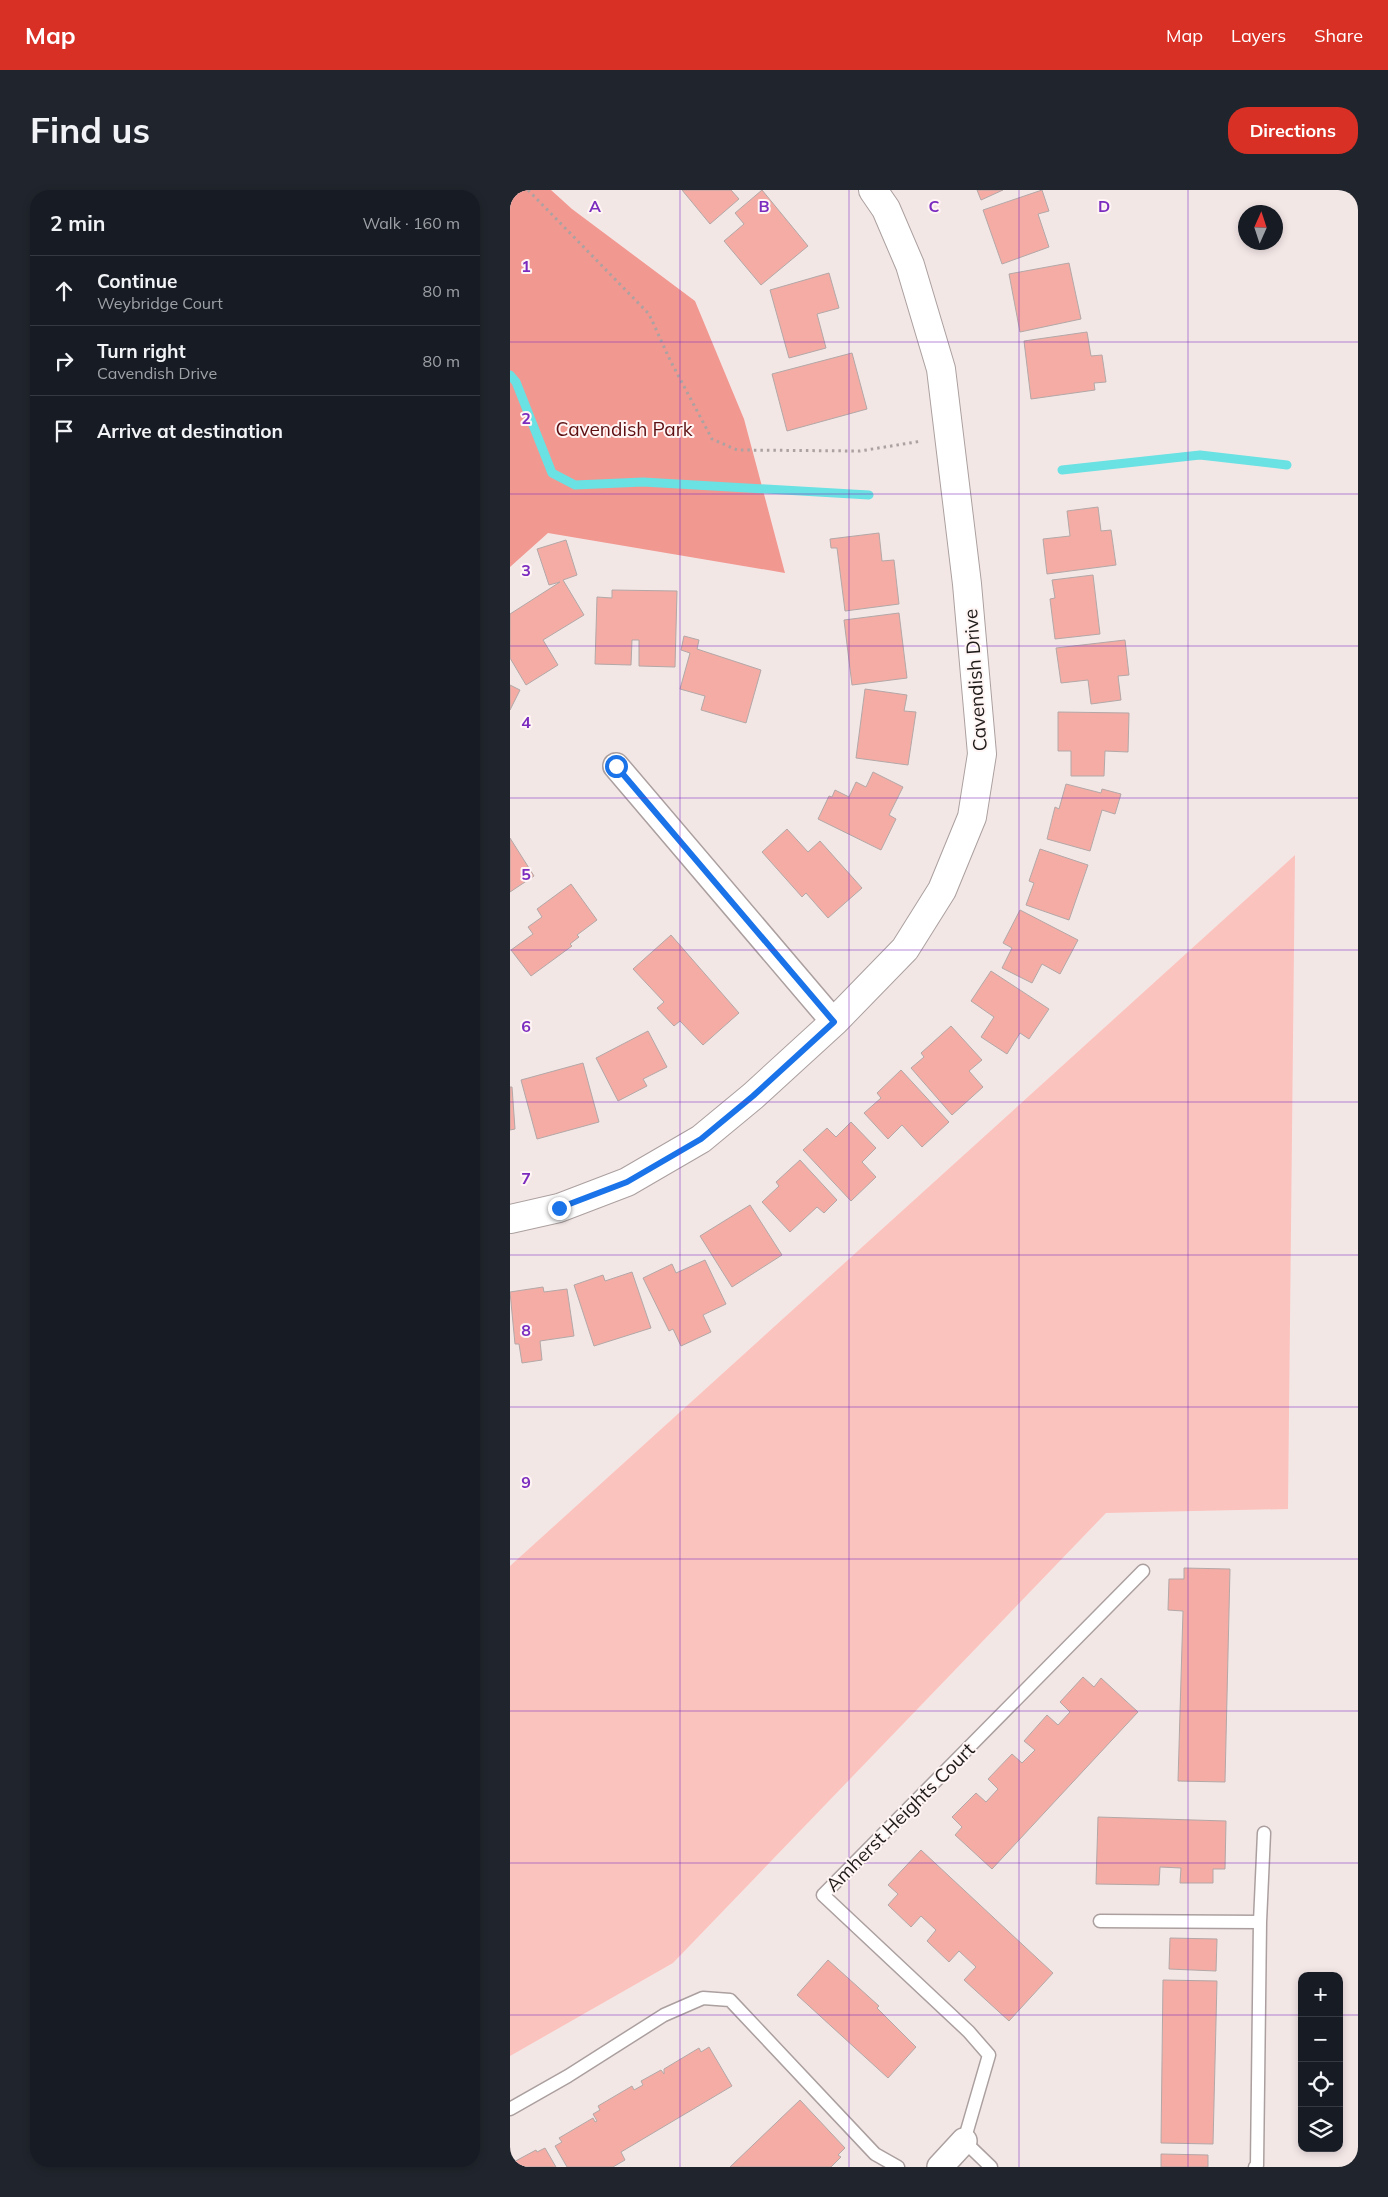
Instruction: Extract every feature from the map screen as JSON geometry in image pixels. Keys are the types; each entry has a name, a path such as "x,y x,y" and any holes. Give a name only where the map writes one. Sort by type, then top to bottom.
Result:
{"street":[{"name":"Cavendish Drive","path":"510,1219 559,1208 627,1182 701,1139 753,1096 834,1022 905,950 942,890 972,817 982,754 967,584 941,369 910,265 886,209 873,190"},
{"path":"616,766 834,1022"},
{"name":"Amherst Heights Court","path":"940,2167 964,2141"}],"lane":[{"name":"Amherst Heights Court","path":"964,2141 989,2055 969,2032 823,1895 1143,1571"},
{"path":"1255,2167 1257,2164 1260,1922 1264,1833"},
{"path":"1100,1921 1260,1922"},
{"path":"510,2109 568,2076 664,2015 702,1998 730,2000 875,2154 898,2167"},
{"path":"964,2141 991,2167"}],"path":[{"path":"528,190 649,314 670,360 712,439 737,450 860,451 949,437"}],"shaded area":[{"path":"1295,855 1288,1509 1106,1513 673,1963 510,2056 510,1566"}],"green space":[{"name":"Cavendish Park","path":"510,190 551,190 572,209 695,301 744,419 785,573 548,533 510,567"}],"building":[{"path":"682,190 731,190 739,199 710,224"},
{"path":"762,190 808,246 761,285 724,241 744,224 735,213"},
{"path":"977,190 1003,190 981,200"},
{"path":"1042,190 1049,211 1038,214 1049,247 1002,264 983,210"},
{"path":"1069,263 1081,319 1020,332 1009,274"},
{"path":"829,273 839,308 817,314 826,348 789,358 770,290"},
{"path":"1087,332 1091,356 1102,355 1106,382 1094,383 1095,390 1031,399 1024,341"},
{"path":"852,353 867,409 787,431 772,374"},
{"path":"1098,507 1101,531 1111,530 1116,565 1047,574 1043,539 1070,536 1067,511"},
{"path":"879,533 882,561 894,560 899,604 845,611 837,548 831,548 830,539"},
{"path":"566,540 577,575 563,580 584,615 543,640 558,665 526,685 510,658 510,614 560,582 549,585 537,549"},
{"path":"1093,575 1100,634 1055,639 1050,599 1055,598 1052,580"},
{"path":"612,590 677,591 675,667 639,666 639,640 632,640 631,665 595,664 597,597 612,598"},
{"path":"899,613 907,678 852,685 844,620"},
{"path":"684,636 699,640 697,649 761,670 746,723 701,710 705,696 680,689 690,653 681,650"},
{"path":"1125,640 1129,675 1118,676 1121,700 1091,704 1088,680 1061,683 1056,648"},
{"path":"510,685 520,690 510,710"},
{"path":"865,689 907,695 904,711 916,712 908,765 856,758"},
{"path":"1058,712 1129,713 1128,752 1105,751 1104,776 1071,776 1071,751 1058,751"},
{"path":"873,772 903,787 889,815 896,819 881,850 818,819 829,796 832,797 835,790 849,797 856,782 866,787"},
{"path":"1066,784 1101,793 1102,789 1121,794 1115,814 1102,810 1090,851 1047,839 1055,807 1059,809"},
{"path":"787,829 808,852 820,841 862,888 828,918 806,893 802,897 762,852"},
{"path":"510,838 534,876 510,892"},
{"path":"1040,849 1088,865 1069,920 1026,905 1034,883 1029,881"},
{"path":"571,884 597,920 577,935 579,937 570,944 572,946 531,976 511,950 533,934 528,927 542,917 537,909"},
{"path":"1020,910 1078,940 1060,974 1042,964 1032,983 1002,968 1012,948 1003,943"},
{"path":"671,935 739,1013 703,1045 680,1021 674,1026 657,1008 664,1002 633,969"},
{"path":"991,971 1049,1009 1029,1039 1020,1033 1007,1054 981,1037 994,1017 971,1001"},
{"path":"951,1026 982,1060 969,1071 983,1087 952,1115 911,1068 924,1057 921,1053"},
{"path":"648,1031 667,1067 643,1079 647,1086 618,1101 596,1058"},
{"path":"583,1063 599,1122 537,1139 521,1080"},
{"path":"901,1070 949,1122 922,1147 902,1125 888,1139 864,1113 881,1098 877,1093"},
{"path":"510,1087 512,1087 515,1129 510,1130"},
{"path":"851,1122 876,1148 862,1162 876,1177 851,1201 803,1150 827,1128 836,1137"},
{"path":"800,1160 837,1200 824,1213 817,1207 790,1232 762,1202 779,1186 776,1182"},
{"path":"750,1205 782,1255 732,1287 700,1236"},
{"path":"705,1260 726,1304 703,1315 711,1332 681,1346 673,1329 669,1331 643,1278 672,1264 676,1273"},
{"path":"632,1272 651,1328 594,1346 574,1285 603,1275 605,1281"},
{"path":"543,1287 544,1292 567,1289 574,1336 540,1341 542,1360 522,1363 519,1344 515,1344 510,1292"},
{"path":"1184,1568 1230,1569 1225,1782 1178,1781 1183,1611 1168,1610 1169,1579 1184,1579"},
{"path":"1083,1677 1094,1687 1101,1678 1138,1712 992,1869 955,1835 962,1827 952,1817 976,1793 986,1802 998,1789 988,1779 1012,1754 1022,1763 1035,1750 1024,1741 1047,1715 1058,1725 1070,1712 1060,1702"},
{"path":"1098,1817 1226,1821 1225,1869 1213,1869 1213,1883 1180,1883 1181,1868 1160,1867 1159,1885 1096,1884"},
{"path":"921,1850 1053,1973 1009,2021 964,1980 976,1967 959,1951 949,1962 927,1941 936,1930 921,1916 911,1927 888,1905 898,1894 888,1885"},
{"path":"1170,1938 1217,1939 1216,1971 1169,1969"},
{"path":"828,1960 879,2006 877,2008 916,2047 888,2078 797,1995"},
{"path":"1163,1980 1217,1981 1213,2144 1161,2143"},
{"path":"709,2047 732,2086 621,2152 625,2160 613,2167 567,2167 555,2146 562,2142 559,2138 593,2118 595,2122 597,2121 593,2114 600,2110 598,2106 632,2086 634,2090 643,2085 641,2081 661,2070 664,2074 664,2069 699,2048 701,2052"},
{"path":"800,2100 845,2148 838,2155 841,2157 831,2167 730,2167"},
{"path":"545,2148 556,2167 510,2167 510,2164 536,2150 537,2152"},
{"path":"1161,2154 1208,2155 1208,2167 1161,2167"}],"waterway":[{"path":"510,375 516,382 552,473 575,485 643,482 869,495"},
{"path":"1062,470 1200,455 1287,465"}],"route":[{"path":"559,1208 627,1182 701,1139 753,1096 834,1022 616,766"}]}
